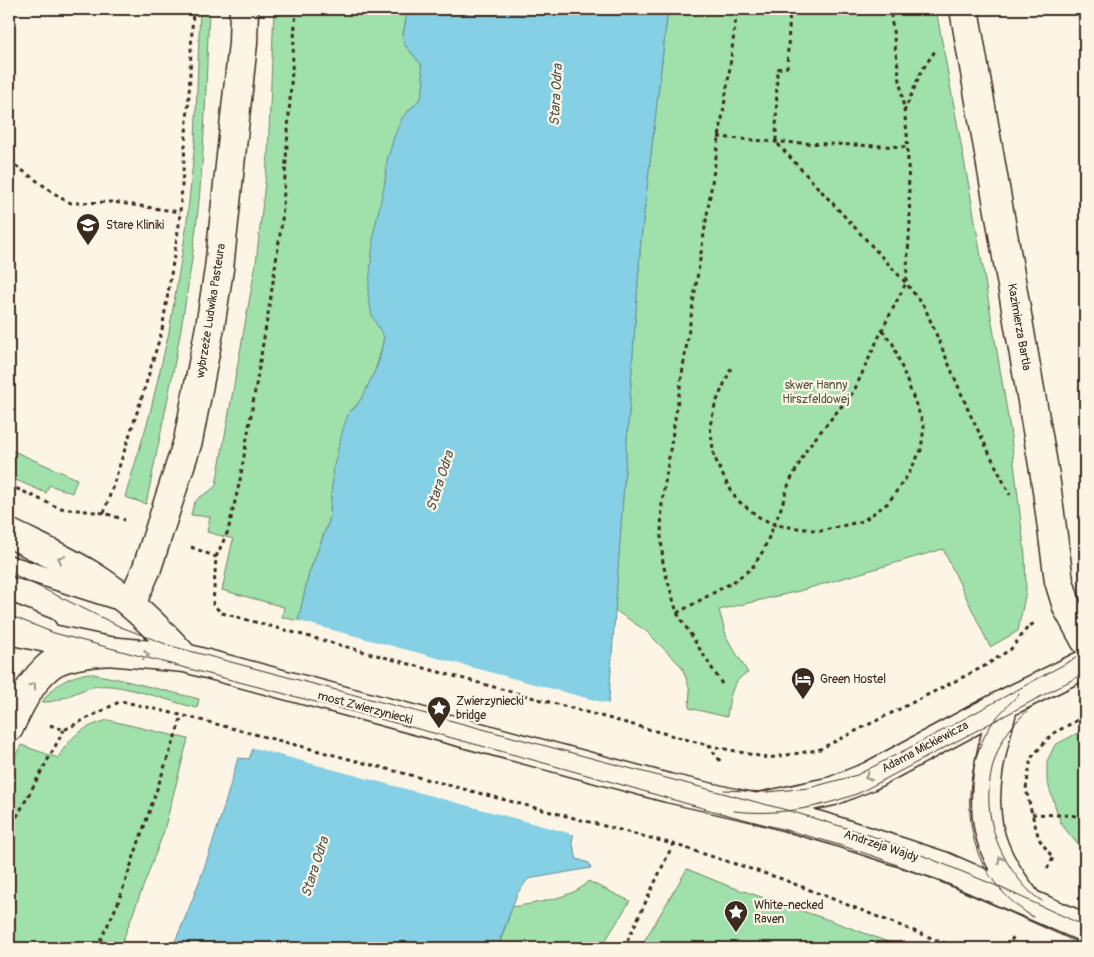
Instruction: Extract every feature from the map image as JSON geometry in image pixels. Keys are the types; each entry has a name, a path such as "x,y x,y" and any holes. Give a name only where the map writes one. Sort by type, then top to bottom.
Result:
{"main road":[{"name":"wybrzeże Ludwika Pasteura","path":"131,604 147,568 188,441 210,327 219,269 241,63 244,9"},
{"name":"Kazimierza Bartla","path":"966,21 1045,476 1059,581 1067,607 1085,640"},
{"path":"9,533 94,577 131,604 196,662"},
{"path":"9,630 108,651"},
{"path":"9,728 36,680 54,663 80,655 108,651"},
{"name":"most Zwierzyniecki","path":"108,651 196,662 668,788"},
{"name":"Adama Mickiewicza","path":"756,808 833,791 870,776 1004,704 1085,664"},
{"path":"1004,704 990,759 987,784 989,830 1004,867 1029,902"},
{"name":"Andrzeja Wajdy","path":"668,788 756,808 885,846 943,866 1085,928"}],"lane":[{"path":"9,565 131,604"},
{"path":"9,613 108,651"}],"path":[{"path":"104,513 162,330 180,212 193,9"},
{"path":"296,9 282,221 240,480 228,531 216,557 213,605 222,613 707,745 768,758 818,750 983,666 1011,649 1028,627 1036,622"},
{"path":"722,684 677,613 663,564 661,536 662,502 729,74 737,9"},
{"path":"790,9 787,67 777,69 776,142 906,283 925,308 970,414 1011,497"},
{"path":"677,613 734,582 752,568 763,551 775,525 789,483 808,447 854,392 906,283 910,222 908,147 890,9"},
{"path":"904,113 922,70 935,50 966,21"},
{"path":"718,138 908,147"},
{"path":"9,161 60,198 71,203 113,202 180,212"},
{"path":"731,368 715,405 710,426 714,456 737,500 759,517 775,525 820,531 863,521 888,503 908,475 921,450 924,426 893,344 882,330"},
{"path":"9,485 59,508 104,513 129,521"},
{"path":"184,544 216,557"},
{"path":"1028,627 1030,618"},
{"path":"9,831 64,730 121,701 673,844 782,879 958,948"},
{"path":"96,948 118,903 182,716"},
{"path":"1029,902 1053,858 1039,839 1026,789 1031,758 1052,734 1085,716"},
{"path":"48,724 64,730"},
{"path":"1032,814 1085,816"},
{"path":"624,948 673,844"}],"green space":[{"path":"200,9 209,9 205,118 199,201 180,332 146,504 125,497 149,417 169,332 186,230 195,142"},
{"path":"274,9 408,9 403,35 404,44 421,64 424,83 421,98 402,118 387,161 385,182 384,337 382,346 368,388 363,397 349,412 334,466 329,521 309,573 298,621 282,617 284,607 222,590 233,539 207,532 210,517 191,515 197,499 216,485 256,263 268,156"},
{"name":"skwer Hanny Hirszfeldowej","path":"668,9 936,9 972,203 1010,429 1025,556 1026,591 1018,631 990,647 943,549 799,591 719,610 727,638 748,673 742,676 734,686 727,717 689,708 690,690 682,667 646,631 615,610 641,238"},
{"path":"9,449 77,479 72,493 49,485 46,493 9,477"},
{"path":"88,673 199,699 197,708 133,690 108,686 91,687 55,701 42,702 51,691 62,683"},
{"path":"108,720 188,739 163,834 120,948 9,948 9,767 21,745 58,758 68,743 78,733"},
{"path":"1085,729 1085,859 1079,846 1061,824 1047,781 1047,761 1055,745"},
{"path":"687,869 726,885 904,948 640,948"},
{"path":"588,881 630,901 601,948 498,948 512,907 542,902 565,895 583,887"}],"water":[{"name":"Stara Odra","path":"408,9 668,9 641,239 609,699 572,841 577,859 589,863 591,868 528,879 517,894 497,948 172,948 192,902 209,854 238,758 249,759 298,621 309,573 329,521 334,466 349,412 356,407 364,394 379,362 384,337 372,316 368,295 374,231 385,182 387,161 394,137 402,118 421,98 424,83 421,64 404,44 403,35"}],"pier":[{"name":"Zwierzyniecki bridge","path":"295,620 609,704 576,835 250,747"}],"tram line":[{"path":"9,572 121,627 171,646 790,811 863,833 997,886 1085,926"},
{"path":"9,615 54,633 451,738 853,849 955,888 1085,946"},
{"path":"724,790 767,792 809,788 857,775 1085,653"},
{"path":"734,811 766,812 813,807 859,793 1085,673"},
{"path":"1019,694 993,722 984,738 972,775 970,814 978,852 985,868 1006,896 1033,917"},
{"path":"1031,707 1015,723 1002,742 990,777 989,795 993,830 999,847 1007,863 1018,878 1026,888 1042,901"}],"place":[{"name":"Stare Kliniki","path":"88,246"},
{"name":"Green Hostel","path":"803,700"},
{"name":"Zwierzyniecki bridge","path":"439,729"},
{"name":"White-necked Raven","path":"736,933"}]}
